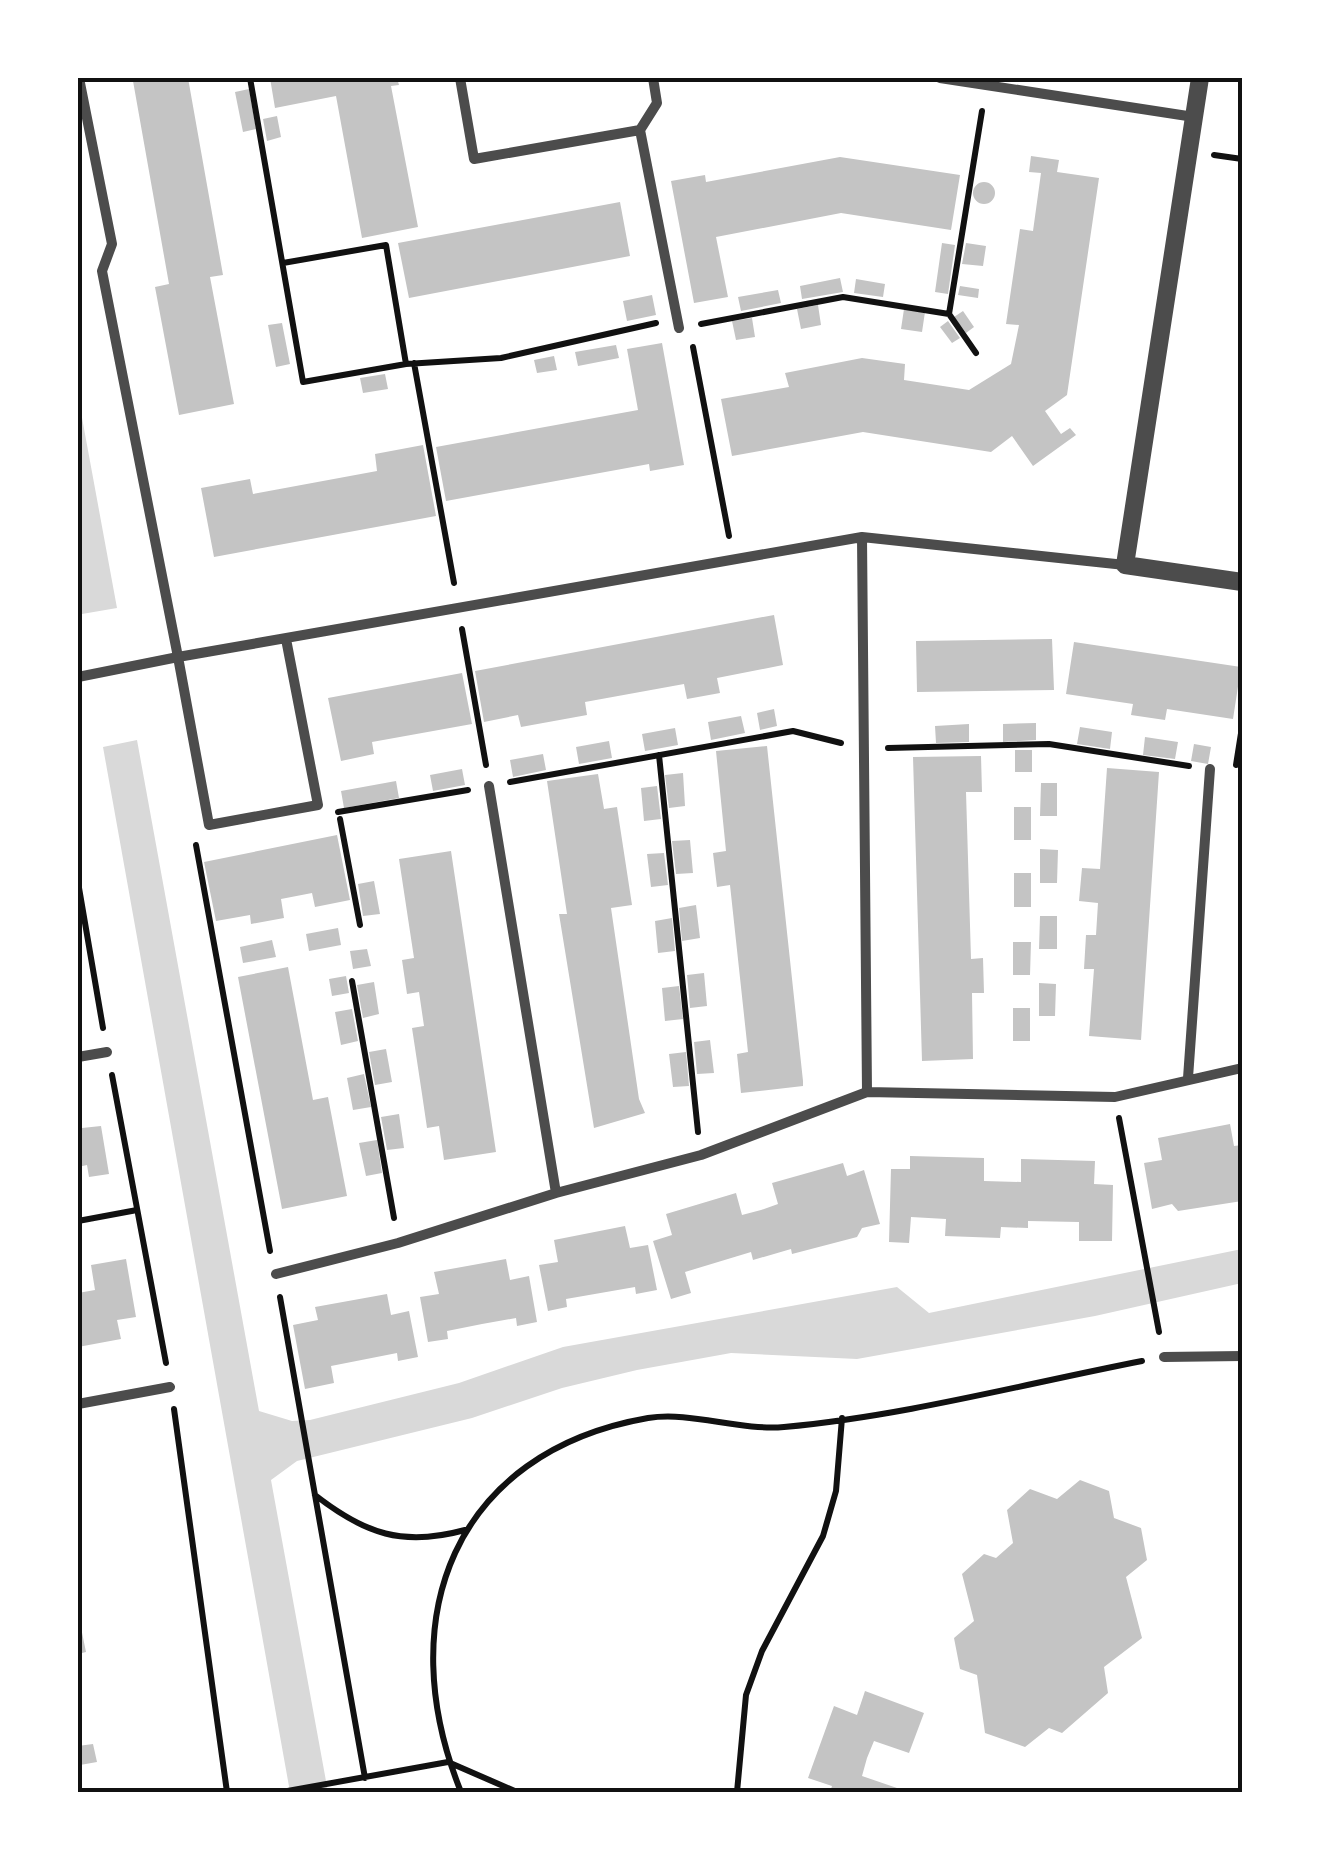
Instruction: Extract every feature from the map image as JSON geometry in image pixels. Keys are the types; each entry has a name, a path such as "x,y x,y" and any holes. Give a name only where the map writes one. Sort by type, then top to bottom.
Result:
{"street":[{"path":"79,78 112,244 102,271 209,825 318,805 286,640"},
{"path":"460,78 474,160 640,130"},
{"path":"653,78 657,103 640,130 681,324"},
{"path":"940,78 1194,117"},
{"path":"1125,565 1200,78"},
{"path":"78,676 862,536 1242,582"},
{"path":"862,536 866,1092"},
{"path":"1188,1078 1210,769"},
{"path":"489,786 556,1194"},
{"path":"78,1057 108,1052"},
{"path":"276,1274 398,1244 556,1194 700,1155 866,1092 1116,1098 1242,1068"},
{"path":"1164,1357 1242,1356"},
{"path":"78,1404 170,1388"}],"path":[{"path":"250,78 303,382 410,363 501,358 843,296 948,314"},
{"path":"976,354 948,314 986,85"},
{"path":"283,263 386,245 459,608 489,786"},
{"path":"681,324 733,560"},
{"path":"1235,773 1242,727"},
{"path":"318,805 339,813 793,731 864,748 1049,744 1210,769"},
{"path":"659,755 700,1155"},
{"path":"339,813 360,925"},
{"path":"209,825 193,829 365,1778"},
{"path":"78,882 170,1388 228,1792"},
{"path":"352,981 398,1244"},
{"path":"1116,1098 1156,1316"},
{"path":"78,1220 137,1210"},
{"path":"460,1792 448,1762 433,1680 435,1624 455,1551 466,1530 506,1482 543,1453 599,1428 654,1417 757,1427 842,1418 1164,1357"},
{"path":"737,1792 746,1695 762,1652 823,1536 836,1491 842,1418"},
{"path":"315,1495 335,1511 399,1540 436,1538 466,1530"},
{"path":"282,1792 448,1762 517,1792"}],"shaded area":[{"path":"78,396 117,608 82,614 78,591"},
{"path":"137,740 259,1411 292,1421 310,1420 459,1383 563,1347 897,1287 929,1313 1242,1249 1242,1283 1095,1316 857,1359 731,1353 637,1370 562,1388 472,1418 297,1461 271,1480 328,1792 290,1792 103,747"}],"building":[{"path":"188,78 223,275 210,277 234,404 179,415 155,287 169,284 133,81"},
{"path":"270,78 397,78 399,85 391,86 418,227 362,238 336,96 275,108"},
{"path":"249,89 256,129 243,132 235,92"},
{"path":"277,116 281,137 267,141 263,119"},
{"path":"1031,156 1059,160 1057,172 1099,178 1067,395 1045,411 1061,434 1070,428 1076,435 1033,466 1012,436 991,452 863,432 732,456 721,399 789,387 785,373 862,358 905,364 904,380 969,390 1011,364 1019,325 1006,324 1020,229 1033,231 1041,173 1029,172"},
{"path":"840,157 960,175 951,230 841,213 716,237 728,297 694,303 671,181 705,175 706,182"},
{"path":"980,182 988,182 995,193 988,204 980,204 973,197 973,189"},
{"path":"620,202 630,256 409,298 398,243"},
{"path":"942,243 955,245 948,294 935,292"},
{"path":"966,243 986,246 983,266 962,264"},
{"path":"840,278 843,292 802,299 800,286"},
{"path":"856,279 885,284 883,297 854,293"},
{"path":"960,286 979,289 978,298 958,295"},
{"path":"778,290 781,303 741,311 738,297"},
{"path":"652,295 656,315 627,321 623,301"},
{"path":"818,305 821,325 801,329 797,309"},
{"path":"904,309 925,312 922,332 901,329"},
{"path":"963,311 974,327 966,333 954,317"},
{"path":"752,318 755,337 736,340 732,321"},
{"path":"948,321 960,338 952,343 940,327"},
{"path":"282,323 290,364 276,367 268,325"},
{"path":"662,343 684,465 650,471 649,464 446,501 436,447 638,410 627,349"},
{"path":"616,345 619,358 578,366 575,352"},
{"path":"554,356 557,370 537,373 534,360"},
{"path":"385,374 388,389 363,393 360,378"},
{"path":"423,445 436,516 214,557 201,488 250,479 253,494 377,471 375,454"},
{"path":"774,615 783,665 717,678 720,693 687,699 684,684 585,702 587,715 521,727 518,715 484,722 475,671"},
{"path":"1052,639 1054,690 917,692 916,641"},
{"path":"1074,642 1241,667 1233,719 1167,709 1165,720 1131,715 1133,704 1066,694"},
{"path":"462,673 472,724 372,742 374,754 341,761 328,698"},
{"path":"774,709 777,726 760,730 757,713"},
{"path":"741,716 745,733 711,740 708,722"},
{"path":"1036,723 1036,740 1003,742 1003,724"},
{"path":"969,724 969,742 936,743 935,726"},
{"path":"1080,727 1112,732 1110,749 1077,744"},
{"path":"675,728 678,745 645,751 642,734"},
{"path":"1145,737 1178,742 1175,759 1143,755"},
{"path":"609,741 612,758 579,764 576,747"},
{"path":"1194,744 1211,747 1208,764 1191,761"},
{"path":"767,746 803,1086 741,1093 737,1054 748,1052 730,885 717,887 713,853 726,851 716,751"},
{"path":"1015,750 1032,750 1032,772 1015,772"},
{"path":"543,754 546,770 513,777 510,760"},
{"path":"981,756 982,792 966,792 971,959 983,958 984,993 972,993 973,1059 922,1061 913,757"},
{"path":"1107,768 1159,772 1141,1040 1089,1036 1094,969 1084,969 1086,935 1096,935 1098,903 1079,901 1082,868 1100,869"},
{"path":"462,769 465,785 433,791 430,775"},
{"path":"683,773 685,806 669,808 665,775"},
{"path":"598,774 604,809 617,807 632,905 611,908 639,1099 645,1113 594,1128 559,914 567,914 547,781"},
{"path":"396,781 399,798 344,808 341,791"},
{"path":"1041,783 1057,783 1057,816 1040,816"},
{"path":"657,786 661,819 644,821 641,788"},
{"path":"1014,807 1031,807 1031,840 1014,840"},
{"path":"337,835 350,900 315,907 312,893 281,899 284,918 251,924 250,915 216,921 204,862"},
{"path":"690,840 693,873 676,874 672,841"},
{"path":"1040,849 1058,850 1057,883 1040,883"},
{"path":"451,851 496,1152 444,1160 439,1126 427,1128 412,1028 424,1026 419,992 407,994 402,960 414,958 399,859"},
{"path":"664,853 668,885 651,887 647,854"},
{"path":"1014,873 1031,873 1031,907 1014,907"},
{"path":"374,881 380,914 363,916 358,884"},
{"path":"696,905 700,938 682,941 679,908"},
{"path":"1040,916 1057,916 1057,949 1039,949"},
{"path":"672,918 675,951 658,953 655,921"},
{"path":"338,928 341,945 309,951 306,934"},
{"path":"272,940 276,957 243,963 240,947"},
{"path":"1013,942 1031,942 1030,975 1013,975"},
{"path":"367,949 371,966 353,969 350,951"},
{"path":"288,967 313,1100 328,1097 347,1196 282,1209 238,977"},
{"path":"704,973 707,1006 690,1008 687,975"},
{"path":"346,976 349,993 332,996 329,979"},
{"path":"374,982 379,1014 363,1018 357,985"},
{"path":"1039,983 1056,984 1055,1016 1039,1016"},
{"path":"679,986 683,1019 665,1021 662,988"},
{"path":"1013,1008 1030,1008 1030,1041 1013,1041"},
{"path":"352,1009 358,1041 341,1045 335,1012"},
{"path":"710,1040 714,1073 697,1074 694,1042"},
{"path":"386,1049 392,1082 375,1085 369,1052"},
{"path":"686,1052 689,1086 673,1087 669,1054"},
{"path":"364,1074 371,1107 353,1110 347,1078"},
{"path":"78,1111 82,1128 101,1126 109,1174 89,1177 87,1165 78,1167"},
{"path":"399,1114 404,1148 387,1150 381,1117"},
{"path":"1230,1124 1234,1146 1242,1145 1242,1201 1178,1211 1172,1204 1152,1209 1144,1163 1162,1160 1158,1138"},
{"path":"377,1140 382,1173 366,1176 359,1143"},
{"path":"910,1156 984,1158 984,1181 1021,1182 1021,1159 1095,1161 1094,1184 1113,1185 1112,1241 1079,1241 1079,1222 1028,1221 1028,1228 1001,1227 1000,1238 945,1236 946,1219 911,1217 909,1243 889,1242 891,1169 910,1169"},
{"path":"843,1163 847,1176 864,1170 880,1224 862,1228 857,1237 792,1254 791,1249 753,1260 751,1252 685,1272 691,1293 671,1299 653,1241 672,1235 666,1214 736,1193 742,1215 761,1210 778,1204 772,1183"},
{"path":"625,1226 630,1248 648,1245 657,1290 636,1294 635,1287 566,1299 567,1307 548,1311 539,1265 558,1262 554,1240"},
{"path":"126,1259 136,1317 117,1320 121,1339 78,1347 78,1293 95,1290 91,1265"},
{"path":"506,1259 510,1280 529,1276 537,1322 517,1326 516,1318 482,1324 447,1331 448,1339 428,1342 420,1297 439,1294 434,1272"},
{"path":"387,1294 391,1315 409,1311 418,1357 398,1361 397,1353 331,1366 334,1383 305,1389 293,1325 318,1320 315,1307"},
{"path":"1080,1480 1109,1491 1114,1518 1141,1528 1147,1560 1126,1577 1142,1638 1104,1667 1108,1693 1062,1733 1049,1728 1025,1747 985,1733 977,1675 960,1669 954,1638 974,1621 962,1574 984,1554 996,1558 1013,1543 1007,1510 1030,1489 1057,1499"},
{"path":"78,1613 86,1652 78,1654"},
{"path":"865,1691 924,1713 909,1753 874,1741 867,1758 862,1776 897,1788 895,1792 830,1792 832,1786 808,1778 834,1706 857,1715"},
{"path":"93,1744 97,1762 80,1765 78,1746"}]}
